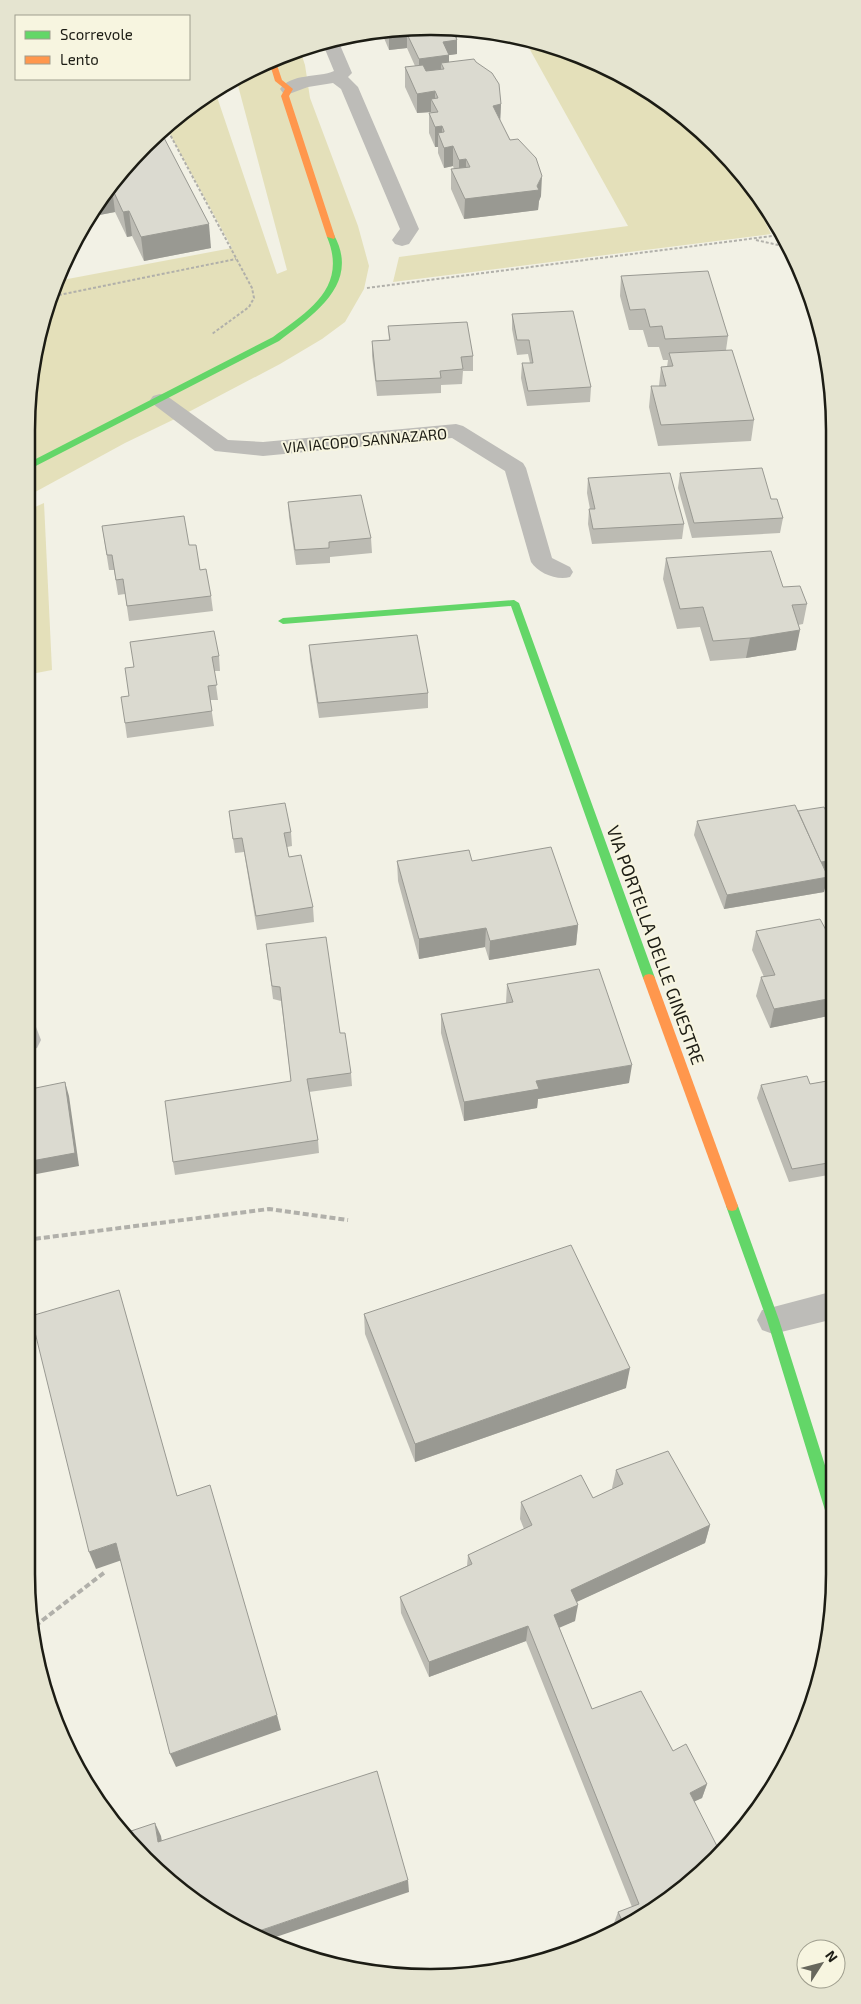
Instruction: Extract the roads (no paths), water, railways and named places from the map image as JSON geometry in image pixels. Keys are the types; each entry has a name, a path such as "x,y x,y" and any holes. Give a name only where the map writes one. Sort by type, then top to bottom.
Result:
{"street":[{"path":"35,463 276,339 324,300 337,277 338,258 285,96 289,89 304,82 338,77 343,73 332,47"},
{"path":"274,67 279,82 289,89"},
{"path":"338,77 349,87 410,229 402,240"},
{"name":"VIA IACOPO SANNAZARO","path":"160,400 223,446 263,449 456,431 515,468 542,562 562,572"},
{"name":"VIA PORTELLA DELLE GINESTRE","path":"283,621 514,603 773,1320 826,1491"},
{"path":"773,1320 826,1307"}]}
